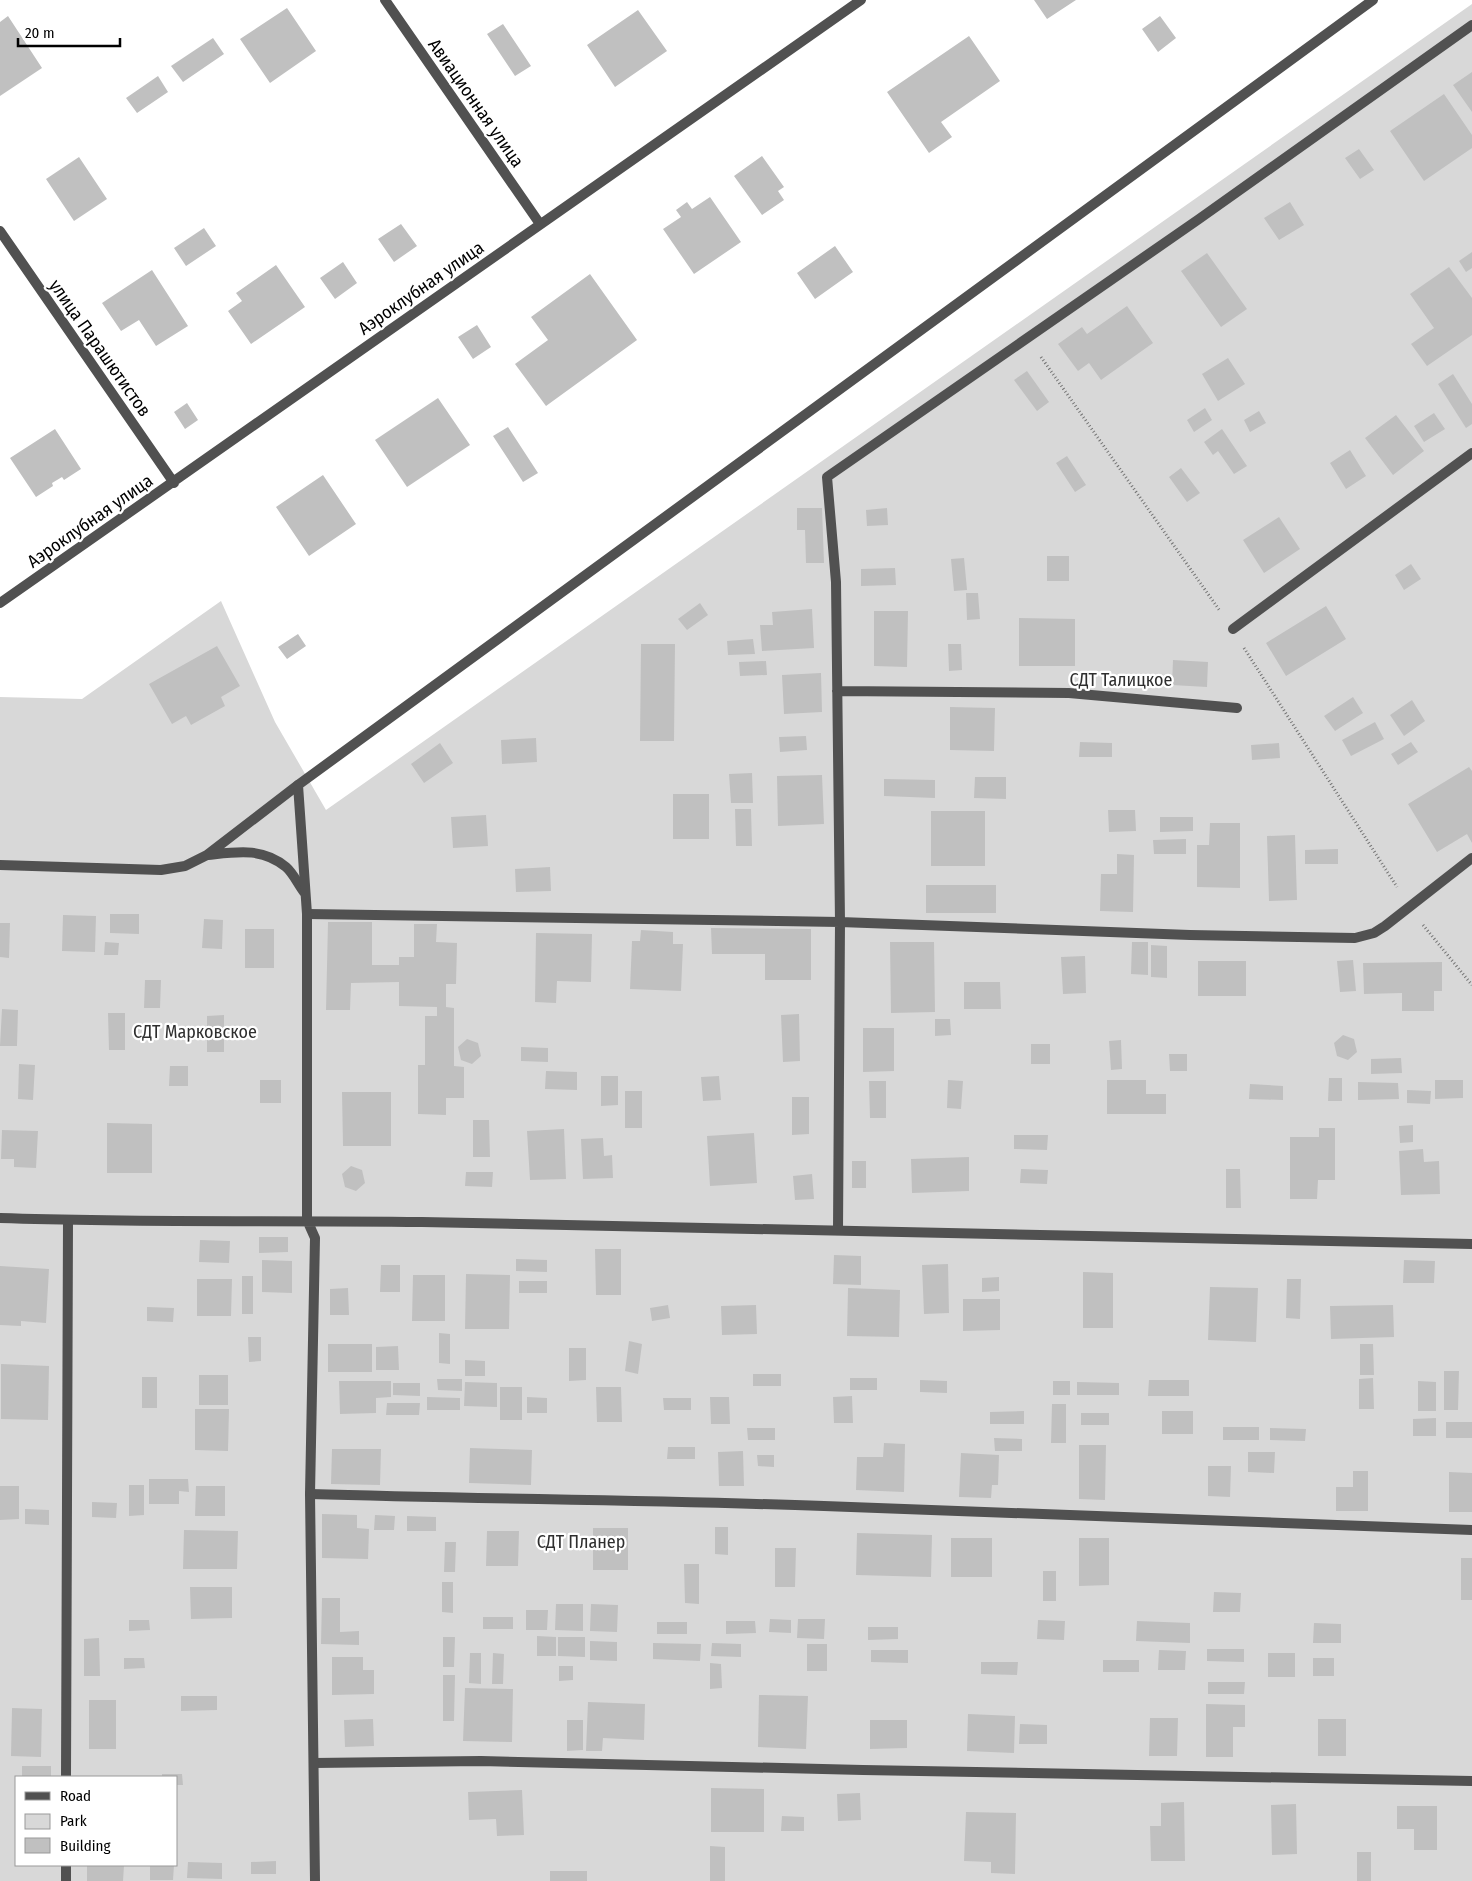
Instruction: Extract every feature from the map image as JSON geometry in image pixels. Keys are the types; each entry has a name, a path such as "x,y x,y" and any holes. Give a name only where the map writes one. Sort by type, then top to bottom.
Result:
{"street":[{"name":"Авиационная улица","path":"385,0 540,224"},
{"name":"Аэроклубная улица","path":"0,603 862,0"},
{"path":"0,865 161,870 185,866 207,855 298,786 1373,0"},
{"path":"838,1230 840,922 836,582 827,477 1472,25"},
{"name":"улица Парашютистов","path":"0,231 174,483"},
{"path":"1233,629 1472,453"},
{"path":"837,690 1070,693 1237,708"},
{"path":"298,786 306,914 307,1220 315,1238 310,1494 316,1881"},
{"path":"207,855 245,851 268,855 287,868 304,892"},
{"path":"306,914 840,922 1190,935 1355,938 1374,933 1385,926 1472,858"},
{"path":"0,1218 68,1221 307,1220 1472,1244"},
{"path":"66,1776 68,1221"},
{"path":"310,1494 831,1506 1142,1516 1472,1530"},
{"path":"314,1763 481,1762 1472,1781"},
{"path":"66,1866 66,1881"}],"path":[{"path":"1027,338 1233,629 1410,906 1429,933 1472,985"}],"green space":[{"path":"1472,4 1472,1881 0,1881 0,697 82,699 221,601 275,722 326,810"}],"building":[{"path":"1034,0 1076,0 1047,19"},
{"path":"287,8 316,51 270,83 240,39"},
{"path":"638,10 667,51 615,87 587,45"},
{"path":"8,16 42,68 0,96 0,22"},
{"path":"1160,16 1176,38 1158,52 1142,29"},
{"path":"503,24 531,66 515,76 487,34"},
{"path":"969,36 1000,81 941,122 952,137 929,153 887,92"},
{"path":"213,38 224,54 183,82 171,66"},
{"path":"1472,72 1472,112 1453,85"},
{"path":"158,76 168,92 137,113 126,98"},
{"path":"1444,94 1472,135 1472,148 1424,181 1390,131"},
{"path":"1359,149 1374,170 1360,179 1345,158"},
{"path":"762,156 784,187 778,191 784,200 762,215 734,176"},
{"path":"79,157 107,199 74,221 46,179"},
{"path":"710,197 741,242 694,274 663,229 681,217 676,210 687,202 692,209"},
{"path":"1290,202 1304,225 1279,240 1264,218"},
{"path":"401,224 417,246 394,262 378,239"},
{"path":"204,228 216,246 186,266 174,248"},
{"path":"835,246 853,272 815,299 797,273"},
{"path":"1472,252 1472,268 1466,272 1459,261"},
{"path":"1207,253 1247,309 1221,327 1181,271"},
{"path":"343,262 357,283 335,299 320,278"},
{"path":"276,265 305,307 251,344 228,311 242,301 236,293"},
{"path":"1449,267 1472,298 1472,335 1427,366 1411,344 1434,328 1410,294"},
{"path":"152,270 188,326 156,346 139,320 121,331 102,303"},
{"path":"590,274 637,340 546,406 515,364 548,340 531,317"},
{"path":"1127,306 1153,343 1101,380 1089,363 1078,371 1058,344 1082,327 1087,334"},
{"path":"477,325 491,347 473,359 458,337"},
{"path":"1228,358 1245,384 1218,401 1202,374"},
{"path":"1027,371 1049,402 1037,411 1014,380"},
{"path":"1453,374 1472,404 1472,424 1466,428 1438,384"},
{"path":"438,398 470,445 407,487 375,440"},
{"path":"187,403 198,420 185,429 174,412"},
{"path":"1205,408 1212,420 1194,432 1187,420"},
{"path":"1259,411 1266,423 1250,432 1244,420"},
{"path":"1434,413 1445,429 1424,442 1414,426"},
{"path":"1396,415 1424,451 1393,475 1365,438"},
{"path":"508,427 538,473 523,482 493,436"},
{"path":"55,429 81,469 64,480 62,477 52,483 53,486 36,497 10,458"},
{"path":"1222,429 1247,466 1234,474 1218,451 1213,455 1204,442"},
{"path":"1350,450 1366,476 1346,489 1330,463"},
{"path":"1067,456 1086,485 1075,492 1056,463"},
{"path":"1181,468 1200,493 1187,502 1169,477"},
{"path":"323,475 356,524 309,556 276,507"},
{"path":"797,508 822,508 824,563 806,563 805,530 797,530"},
{"path":"887,508 888,525 867,526 866,510"},
{"path":"1279,517 1300,549 1264,573 1243,540"},
{"path":"1047,556 1069,556 1069,581 1047,581"},
{"path":"964,558 967,590 954,591 951,559"},
{"path":"1411,564 1421,579 1404,590 1395,575"},
{"path":"895,568 896,585 861,586 861,569"},
{"path":"966,593 978,593 980,619 967,620"},
{"path":"700,603 708,615 687,630 678,619"},
{"path":"1326,606 1346,639 1286,676 1266,643"},
{"path":"812,609 814,648 762,651 760,625 773,625 772,612"},
{"path":"874,611 908,611 907,667 874,666"},
{"path":"1019,618 1075,619 1075,666 1019,666"},
{"path":"298,634 306,646 287,659 278,647"},
{"path":"753,639 755,654 728,655 727,641"},
{"path":"641,644 675,644 674,741 640,741"},
{"path":"948,644 961,644 962,670 949,671"},
{"path":"217,646 240,686 221,697 225,706 191,725 186,716 172,724 149,684"},
{"path":"1173,660 1208,662 1207,687 1172,685"},
{"path":"766,661 767,675 740,676 739,662"},
{"path":"821,673 822,712 784,714 782,675"},
{"path":"1353,697 1363,713 1335,731 1324,716"},
{"path":"1412,700 1425,721 1404,736 1390,715"},
{"path":"950,707 995,708 994,751 950,750"},
{"path":"1375,722 1384,739 1351,756 1342,740"},
{"path":"806,736 807,750 780,752 779,737"},
{"path":"536,738 537,762 502,764 501,740"},
{"path":"1080,742 1112,743 1112,757 1079,757"},
{"path":"1411,742 1418,752 1398,765 1391,754"},
{"path":"440,743 453,763 424,783 411,764"},
{"path":"1279,743 1280,758 1252,760 1251,745"},
{"path":"1469,767 1472,771 1472,843 1467,834 1437,852 1408,804"},
{"path":"752,773 753,803 731,803 729,774"},
{"path":"822,775 824,824 778,826 777,776"},
{"path":"975,777 1006,777 1006,799 974,798"},
{"path":"884,779 935,780 935,798 884,796"},
{"path":"673,794 709,794 709,839 673,839"},
{"path":"735,809 751,809 752,846 736,846"},
{"path":"1108,810 1135,810 1136,831 1109,832"},
{"path":"931,811 985,811 985,866 931,866"},
{"path":"486,815 488,846 453,848 451,817"},
{"path":"1160,817 1193,817 1193,831 1160,832"},
{"path":"1210,823 1240,823 1240,888 1197,887 1197,845 1209,845"},
{"path":"1295,835 1297,900 1269,901 1267,836"},
{"path":"1186,839 1186,854 1154,854 1153,840"},
{"path":"1338,849 1338,864 1305,864 1305,850"},
{"path":"1117,854 1134,855 1133,912 1100,911 1101,874 1117,874"},
{"path":"550,867 551,891 516,892 515,869"},
{"path":"926,885 996,885 996,913 926,913"},
{"path":"110,914 139,914 139,934 110,933"},
{"path":"63,915 96,916 95,952 62,951"},
{"path":"204,919 223,920 222,949 202,948"},
{"path":"328,922 372,922 372,965 399,965 399,957 414,957 414,924 437,924 436,942 457,943 456,984 446,984 446,1007 454,1008 454,1066 464,1067 464,1098 446,1098 446,1115 418,1114 418,1065 425,1065 425,1016 437,1016 437,1007 399,1006 399,982 351,983 350,1010 326,1010"},
{"path":"0,923 10,923 9,958 0,957"},
{"path":"711,928 811,929 811,980 765,980 765,954 712,954"},
{"path":"245,929 274,929 274,968 245,968"},
{"path":"641,930 673,932 673,944 683,944 681,991 630,989 632,941 640,941"},
{"path":"536,933 592,934 591,982 557,981 556,1003 535,1002"},
{"path":"105,942 119,943 118,955 104,955"},
{"path":"890,942 934,942 935,1012 891,1013"},
{"path":"1132,942 1148,942 1148,975 1131,974"},
{"path":"1151,945 1167,946 1167,978 1151,977"},
{"path":"1085,956 1086,993 1063,994 1061,957"},
{"path":"1353,960 1356,991 1340,992 1337,961"},
{"path":"1198,961 1246,961 1246,996 1198,996"},
{"path":"1442,962 1442,991 1434,991 1434,1011 1402,1011 1402,993 1364,994 1363,963"},
{"path":"145,980 161,980 160,1008 144,1008"},
{"path":"964,982 1000,982 1001,1009 964,1009"},
{"path":"2,1009 18,1010 17,1046 0,1046"},
{"path":"108,1013 125,1013 125,1050 109,1050"},
{"path":"799,1014 800,1061 783,1062 781,1015"},
{"path":"224,1015 224,1052 207,1052 207,1016"},
{"path":"935,1019 950,1019 951,1035 935,1036"},
{"path":"863,1028 894,1028 894,1071 863,1072"},
{"path":"1343,1035 1354,1039 1357,1052 1348,1060 1337,1056 1334,1043"},
{"path":"467,1039 478,1043 481,1056 472,1064 461,1060 458,1047"},
{"path":"1121,1040 1122,1069 1111,1070 1109,1041"},
{"path":"1031,1044 1050,1044 1050,1064 1031,1064"},
{"path":"521,1047 548,1048 548,1062 521,1061"},
{"path":"1169,1054 1187,1054 1187,1071 1170,1071"},
{"path":"1401,1058 1402,1073 1371,1074 1371,1059"},
{"path":"19,1064 35,1065 33,1100 18,1099"},
{"path":"170,1066 188,1066 188,1086 169,1086"},
{"path":"546,1071 577,1072 577,1090 545,1089"},
{"path":"601,1076 618,1076 618,1105 601,1106"},
{"path":"719,1076 721,1100 703,1101 701,1077"},
{"path":"1329,1078 1342,1078 1342,1101 1328,1101"},
{"path":"260,1080 281,1080 281,1103 260,1103"},
{"path":"948,1080 963,1081 961,1109 947,1108"},
{"path":"1107,1080 1146,1080 1146,1094 1166,1094 1166,1114 1107,1114"},
{"path":"1435,1080 1463,1080 1463,1098 1435,1099"},
{"path":"869,1081 886,1081 886,1118 870,1118"},
{"path":"1358,1082 1398,1083 1399,1099 1358,1100"},
{"path":"1250,1084 1283,1086 1283,1100 1249,1099"},
{"path":"1407,1090 1431,1091 1430,1104 1407,1103"},
{"path":"625,1091 642,1091 642,1128 625,1128"},
{"path":"342,1092 391,1092 391,1146 343,1146"},
{"path":"792,1097 809,1097 809,1134 792,1135"},
{"path":"473,1120 489,1120 490,1157 473,1157"},
{"path":"107,1123 152,1124 152,1173 107,1173"},
{"path":"1413,1125 1413,1142 1400,1143 1399,1126"},
{"path":"1319,1128 1335,1128 1335,1180 1318,1180 1317,1199 1290,1199 1290,1137 1319,1137"},
{"path":"564,1129 566,1179 530,1180 527,1131"},
{"path":"2,1130 38,1131 36,1168 14,1167 14,1159 1,1159"},
{"path":"754,1133 757,1183 710,1186 707,1136"},
{"path":"1014,1135 1048,1135 1047,1150 1014,1149"},
{"path":"603,1138 604,1156 612,1155 613,1178 583,1179 581,1139"},
{"path":"1423,1149 1424,1162 1439,1161 1440,1194 1401,1195 1399,1151"},
{"path":"969,1157 969,1191 912,1193 911,1159"},
{"path":"852,1161 866,1161 866,1188 852,1188"},
{"path":"351,1166 362,1170 365,1183 356,1191 345,1187 342,1174"},
{"path":"1021,1169 1048,1170 1047,1184 1020,1183"},
{"path":"1226,1169 1240,1169 1241,1208 1226,1208"},
{"path":"466,1172 493,1172 492,1187 465,1186"},
{"path":"812,1174 814,1199 795,1200 793,1176"},
{"path":"259,1237 288,1237 288,1252 259,1253"},
{"path":"200,1240 230,1241 229,1263 199,1262"},
{"path":"595,1249 621,1249 621,1295 596,1295"},
{"path":"834,1255 861,1256 861,1285 833,1284"},
{"path":"516,1259 547,1260 547,1272 516,1271"},
{"path":"262,1260 292,1261 292,1293 262,1292"},
{"path":"1404,1260 1435,1261 1434,1283 1403,1283"},
{"path":"948,1264 949,1313 924,1314 922,1265"},
{"path":"381,1265 400,1265 400,1292 380,1292"},
{"path":"0,1266 49,1269 46,1323 21,1321 21,1326 0,1325"},
{"path":"1083,1272 1113,1273 1113,1328 1083,1328"},
{"path":"466,1274 510,1275 509,1329 465,1329"},
{"path":"413,1275 445,1275 445,1321 412,1321"},
{"path":"242,1276 253,1276 253,1314 242,1314"},
{"path":"999,1277 999,1291 982,1292 982,1278"},
{"path":"197,1279 232,1279 231,1316 197,1316"},
{"path":"1287,1279 1301,1279 1300,1319 1286,1318"},
{"path":"519,1281 547,1281 547,1293 519,1293"},
{"path":"1210,1287 1258,1288 1256,1342 1208,1340"},
{"path":"348,1288 349,1315 330,1315 330,1289"},
{"path":"848,1288 900,1290 899,1337 847,1336"},
{"path":"963,1299 1000,1299 1000,1330 963,1331"},
{"path":"668,1305 670,1318 652,1321 650,1308"},
{"path":"756,1305 757,1334 722,1335 721,1306"},
{"path":"1393,1305 1394,1337 1331,1339 1330,1306"},
{"path":"147,1307 174,1308 173,1322 147,1321"},
{"path":"439,1333 450,1334 450,1364 439,1363"},
{"path":"248,1337 261,1337 261,1361 249,1362"},
{"path":"629,1341 642,1344 638,1374 625,1371"},
{"path":"328,1344 372,1344 372,1372 328,1372"},
{"path":"1360,1344 1373,1344 1374,1375 1360,1375"},
{"path":"398,1346 399,1370 376,1370 376,1347"},
{"path":"569,1348 586,1348 586,1380 569,1381"},
{"path":"465,1360 485,1361 485,1376 465,1376"},
{"path":"1,1364 49,1366 48,1420 1,1419"},
{"path":"1444,1371 1459,1371 1458,1410 1444,1410"},
{"path":"753,1374 781,1374 781,1386 753,1386"},
{"path":"199,1375 228,1375 228,1405 199,1405"},
{"path":"142,1377 157,1377 157,1408 142,1408"},
{"path":"850,1378 877,1378 877,1390 850,1390"},
{"path":"1373,1378 1374,1409 1359,1409 1359,1379"},
{"path":"437,1379 462,1379 462,1391 438,1390"},
{"path":"920,1380 947,1381 947,1393 920,1392"},
{"path":"1149,1380 1189,1380 1189,1396 1148,1396"},
{"path":"339,1381 391,1381 391,1397 376,1398 376,1413 340,1414"},
{"path":"1053,1381 1070,1381 1070,1395 1053,1395"},
{"path":"1418,1381 1436,1382 1436,1411 1418,1411"},
{"path":"465,1382 497,1383 497,1407 464,1406"},
{"path":"1077,1382 1119,1383 1119,1395 1077,1395"},
{"path":"393,1383 420,1383 420,1396 393,1395"},
{"path":"500,1387 522,1387 522,1420 500,1420"},
{"path":"596,1387 621,1387 622,1422 597,1422"},
{"path":"852,1396 853,1423 834,1423 833,1397"},
{"path":"427,1397 460,1398 460,1410 427,1410"},
{"path":"527,1397 547,1398 547,1413 527,1413"},
{"path":"710,1397 729,1397 730,1424 711,1424"},
{"path":"663,1398 691,1398 691,1410 664,1410"},
{"path":"387,1403 420,1403 419,1415 386,1415"},
{"path":"1052,1404 1066,1404 1066,1443 1051,1443"},
{"path":"195,1409 229,1409 228,1451 195,1450"},
{"path":"1024,1411 1024,1424 990,1424 990,1412"},
{"path":"1162,1411 1193,1411 1193,1434 1162,1434"},
{"path":"1081,1413 1109,1413 1109,1425 1081,1425"},
{"path":"1436,1418 1436,1436 1413,1436 1413,1419"},
{"path":"1446,1422 1472,1422 1472,1438 1446,1438"},
{"path":"1223,1427 1259,1427 1259,1440 1223,1440"},
{"path":"747,1428 775,1428 775,1440 748,1440"},
{"path":"1270,1428 1306,1429 1305,1441 1270,1440"},
{"path":"994,1438 1022,1439 1022,1451 995,1451"},
{"path":"884,1443 905,1444 904,1492 856,1490 857,1457 883,1457"},
{"path":"1079,1445 1106,1445 1105,1500 1079,1499"},
{"path":"668,1447 695,1447 695,1459 667,1459"},
{"path":"470,1448 532,1450 531,1485 469,1483"},
{"path":"332,1449 381,1449 380,1485 331,1484"},
{"path":"743,1451 744,1486 719,1486 718,1452"},
{"path":"1248,1452 1275,1452 1274,1473 1248,1472"},
{"path":"961,1453 999,1455 998,1485 992,1485 991,1498 959,1497"},
{"path":"757,1455 774,1455 774,1467 758,1466"},
{"path":"1208,1466 1231,1466 1230,1497 1208,1496"},
{"path":"1353,1471 1368,1471 1368,1511 1336,1511 1336,1487 1353,1487"},
{"path":"1449,1472 1472,1473 1472,1512 1449,1512"},
{"path":"149,1479 188,1479 189,1492 179,1491 179,1504 149,1504"},
{"path":"129,1485 144,1485 144,1515 129,1516"},
{"path":"0,1486 19,1486 19,1519 0,1520"},
{"path":"196,1486 225,1486 225,1516 195,1516"},
{"path":"92,1502 117,1503 116,1518 92,1517"},
{"path":"25,1509 49,1510 49,1525 25,1524"},
{"path":"322,1514 357,1515 357,1528 369,1529 368,1559 322,1558"},
{"path":"375,1515 395,1516 394,1530 374,1530"},
{"path":"407,1516 436,1517 436,1531 407,1531"},
{"path":"715,1527 728,1527 728,1555 715,1554"},
{"path":"593,1528 628,1528 628,1570 593,1570"},
{"path":"184,1530 238,1531 237,1569 183,1569"},
{"path":"487,1531 519,1531 518,1566 486,1566"},
{"path":"857,1533 932,1535 931,1577 856,1575"},
{"path":"951,1538 992,1538 992,1577 951,1577"},
{"path":"1079,1538 1109,1538 1109,1585 1079,1586"},
{"path":"445,1542 456,1542 455,1572 444,1572"},
{"path":"775,1548 796,1548 795,1587 775,1587"},
{"path":"1461,1558 1472,1558 1472,1600 1461,1600"},
{"path":"684,1564 699,1564 699,1604 685,1603"},
{"path":"1043,1571 1056,1571 1056,1601 1043,1601"},
{"path":"442,1582 453,1582 453,1613 442,1612"},
{"path":"190,1587 232,1587 232,1618 191,1619"},
{"path":"1214,1592 1241,1593 1240,1612 1213,1612"},
{"path":"322,1598 340,1598 340,1632 359,1631 359,1645 321,1644"},
{"path":"556,1604 583,1604 583,1631 555,1630"},
{"path":"591,1604 618,1605 617,1632 590,1631"},
{"path":"526,1610 548,1610 547,1630 526,1630"},
{"path":"483,1617 513,1617 513,1629 483,1629"},
{"path":"770,1619 791,1620 791,1633 769,1632"},
{"path":"798,1619 825,1619 824,1639 797,1638"},
{"path":"129,1620 149,1620 150,1630 129,1631"},
{"path":"1038,1620 1065,1621 1064,1640 1037,1639"},
{"path":"726,1621 755,1621 756,1633 726,1634"},
{"path":"1137,1621 1190,1623 1190,1643 1136,1641"},
{"path":"657,1622 687,1622 687,1634 657,1634"},
{"path":"1314,1623 1341,1624 1341,1643 1313,1643"},
{"path":"868,1627 898,1627 898,1639 868,1640"},
{"path":"537,1636 556,1637 556,1656 537,1656"},
{"path":"443,1637 455,1637 454,1667 443,1667"},
{"path":"558,1637 585,1637 585,1657 558,1656"},
{"path":"99,1638 100,1676 84,1676 84,1639"},
{"path":"590,1641 617,1642 617,1661 590,1660"},
{"path":"653,1643 701,1644 700,1661 653,1659"},
{"path":"712,1643 741,1644 741,1657 711,1656"},
{"path":"807,1644 827,1644 827,1671 807,1671"},
{"path":"1207,1649 1244,1649 1244,1662 1207,1661"},
{"path":"871,1650 908,1650 908,1663 871,1662"},
{"path":"1159,1650 1186,1651 1185,1670 1158,1670"},
{"path":"470,1653 481,1653 481,1684 469,1683"},
{"path":"493,1653 504,1654 503,1684 492,1684"},
{"path":"1268,1653 1295,1653 1295,1677 1268,1677"},
{"path":"332,1657 363,1657 363,1670 374,1670 374,1694 332,1695"},
{"path":"124,1658 144,1658 145,1668 124,1669"},
{"path":"1313,1658 1334,1658 1334,1676 1313,1676"},
{"path":"1103,1660 1139,1660 1139,1672 1103,1672"},
{"path":"981,1662 1018,1662 1017,1675 981,1674"},
{"path":"710,1663 721,1664 722,1688 710,1689"},
{"path":"559,1666 573,1666 573,1680 559,1681"},
{"path":"443,1675 455,1675 454,1721 443,1721"},
{"path":"1208,1682 1245,1682 1244,1694 1208,1694"},
{"path":"465,1688 513,1689 512,1742 463,1741"},
{"path":"759,1695 808,1696 806,1749 758,1747"},
{"path":"181,1696 217,1696 217,1710 181,1711"},
{"path":"89,1700 116,1700 116,1749 89,1749"},
{"path":"588,1702 645,1704 644,1740 603,1738 602,1751 586,1751"},
{"path":"1206,1704 1245,1705 1245,1727 1233,1727 1233,1757 1206,1757"},
{"path":"12,1708 42,1709 41,1757 11,1756"},
{"path":"968,1714 1015,1716 1014,1753 967,1751"},
{"path":"1150,1718 1178,1718 1177,1756 1149,1756"},
{"path":"373,1719 374,1746 345,1747 344,1720"},
{"path":"1318,1719 1346,1719 1346,1756 1318,1756"},
{"path":"567,1720 583,1720 583,1750 567,1751"},
{"path":"870,1720 907,1720 907,1748 870,1749"},
{"path":"1020,1724 1047,1725 1047,1744 1019,1744"},
{"path":"22,1766 51,1766 51,1776 22,1776"},
{"path":"162,1774 182,1774 183,1785 178,1785 178,1776 162,1776"},
{"path":"711,1788 764,1789 764,1832 711,1832"},
{"path":"522,1790 524,1835 497,1836 496,1819 469,1820 468,1792"},
{"path":"860,1793 861,1820 838,1821 837,1794"},
{"path":"1184,1802 1185,1861 1151,1861 1150,1826 1161,1826 1161,1803"},
{"path":"1296,1804 1297,1854 1272,1855 1271,1805"},
{"path":"1397,1806 1437,1806 1437,1850 1414,1850 1414,1829 1397,1829"},
{"path":"966,1812 1016,1813 1015,1874 991,1873 991,1862 964,1861"},
{"path":"782,1816 804,1817 804,1831 781,1831"},
{"path":"710,1846 725,1847 725,1881 710,1881"},
{"path":"1357,1852 1371,1852 1371,1881 1357,1881"},
{"path":"276,1861 276,1874 251,1874 251,1862"},
{"path":"188,1862 222,1863 222,1879 187,1878"},
{"path":"87,1866 124,1866 123,1881 87,1881"},
{"path":"150,1866 174,1866 173,1880 150,1880"},
{"path":"550,1871 587,1871 587,1881 550,1881"}],"park label":[{"name":"СДТ Талицкое","path":"1121,680"},
{"name":"СДТ Марковское","path":"195,1032"},
{"name":"СДТ Планер","path":"581,1542"}]}
